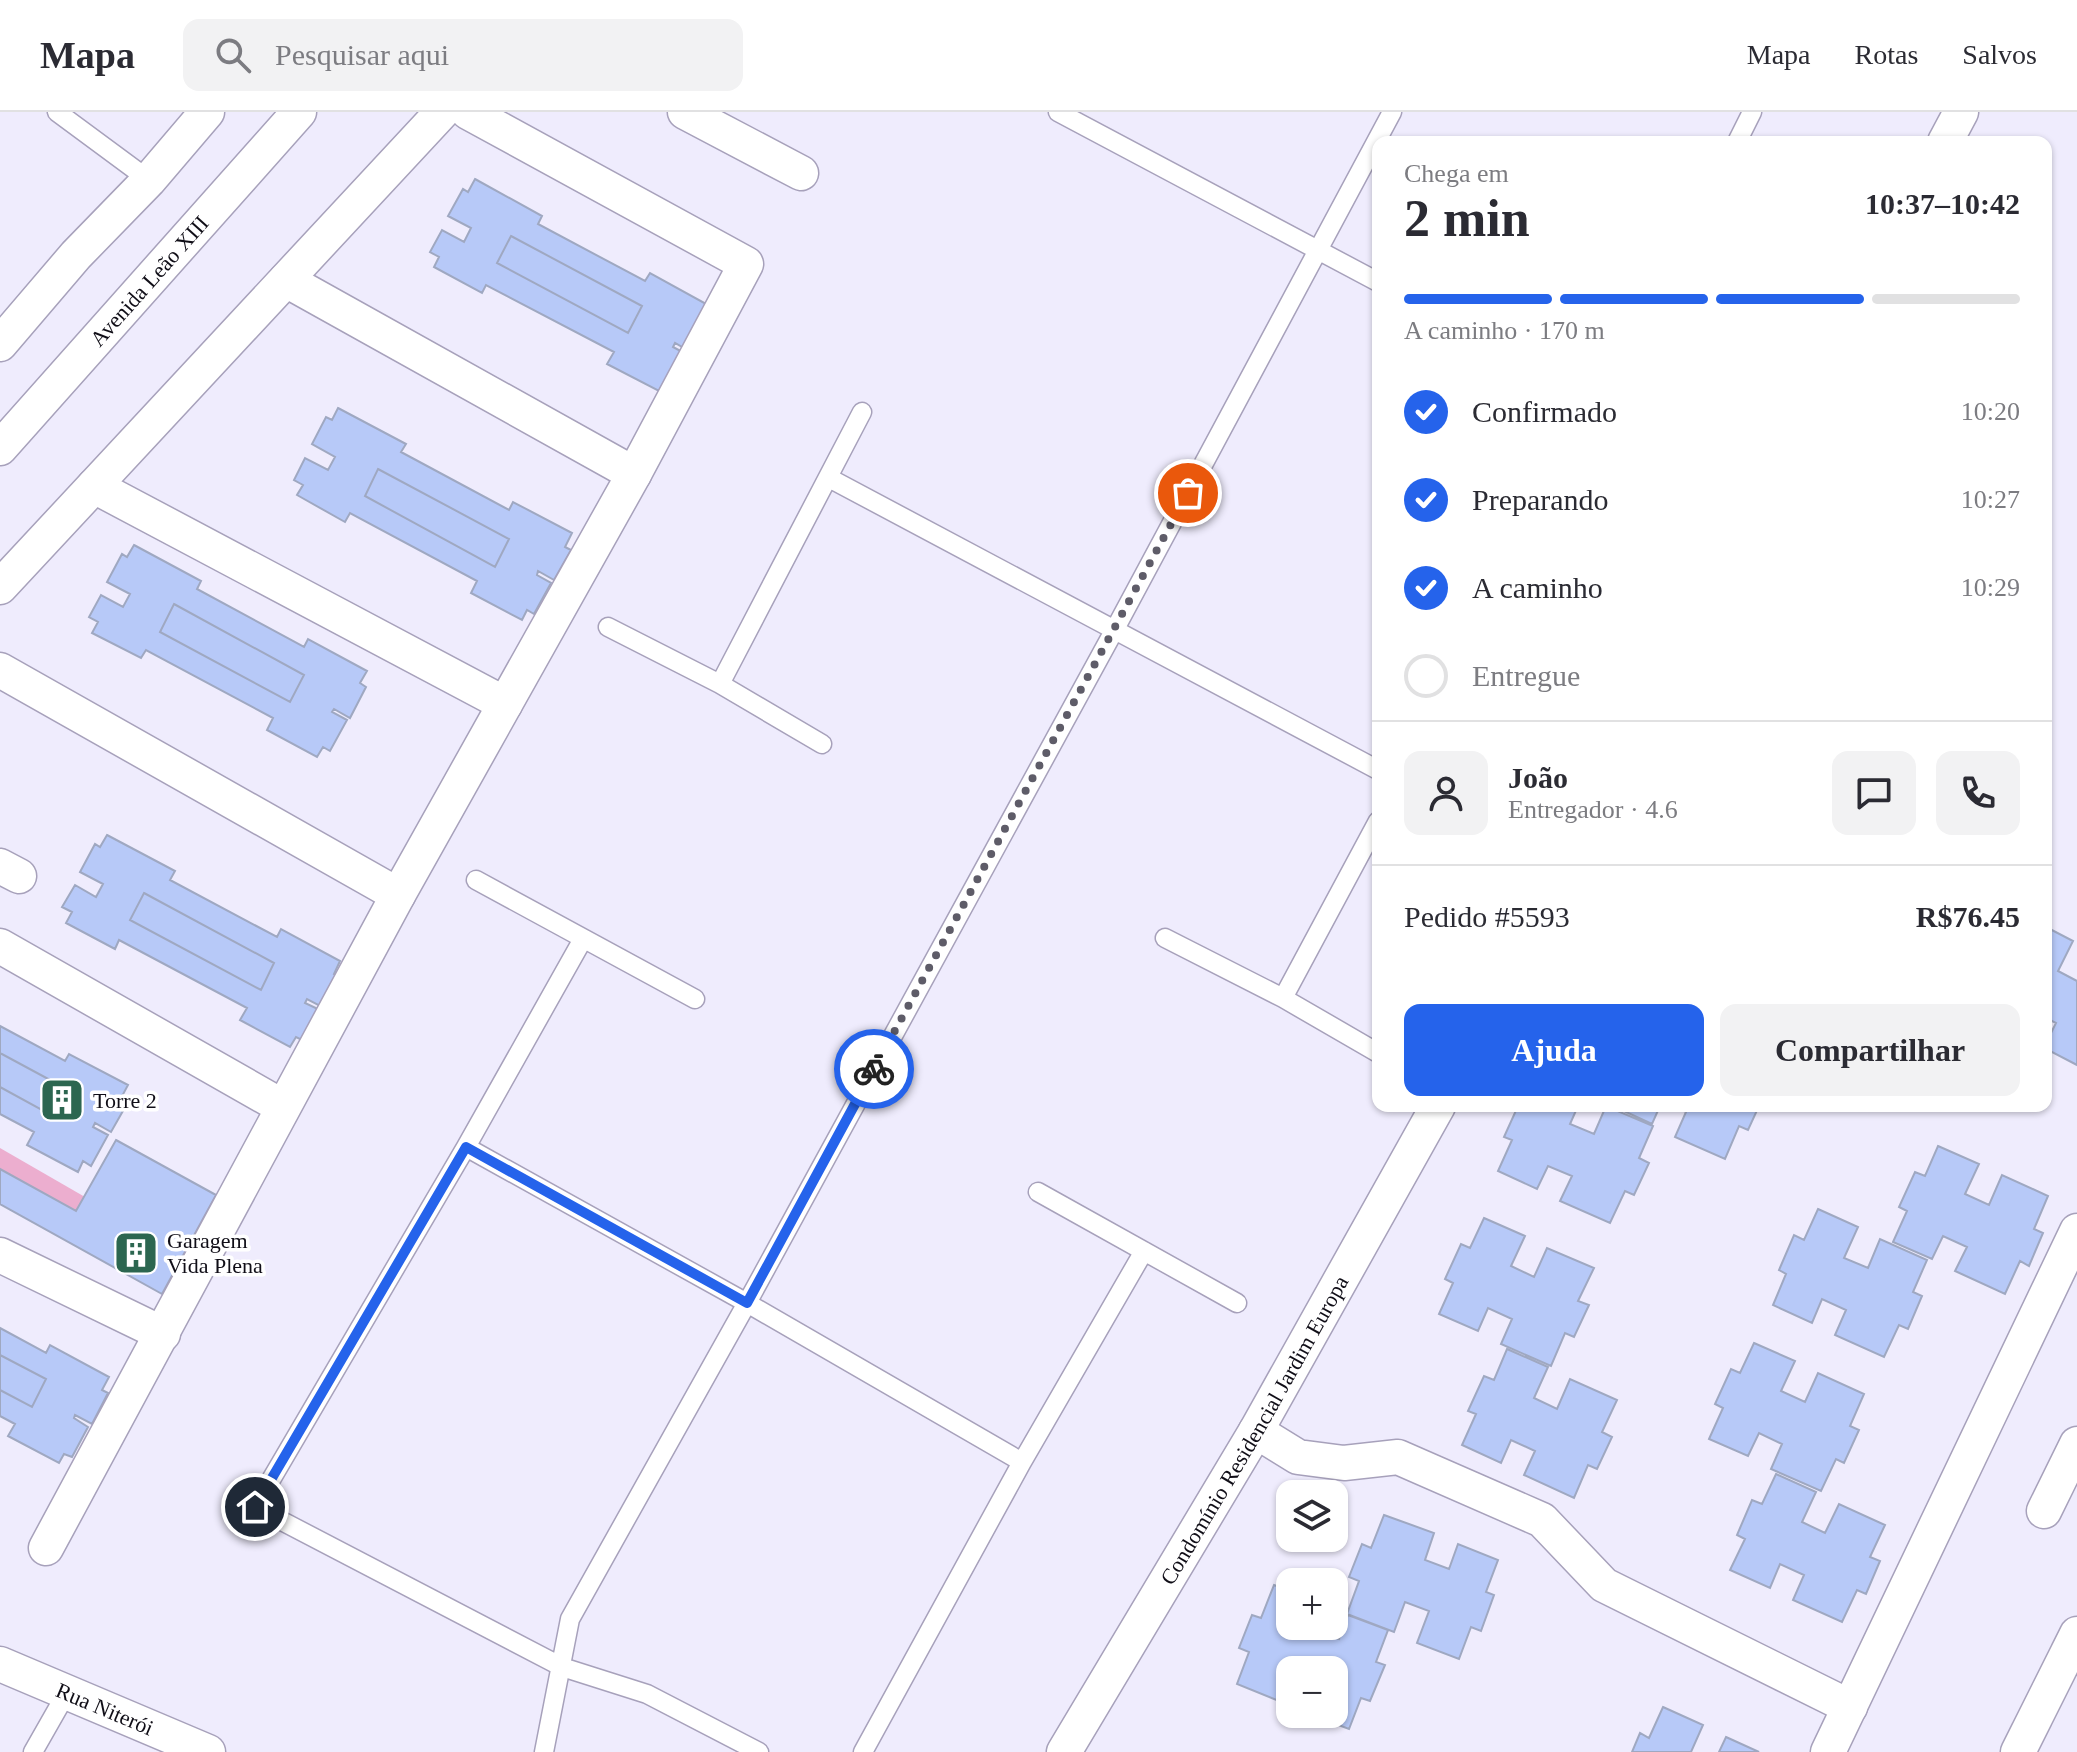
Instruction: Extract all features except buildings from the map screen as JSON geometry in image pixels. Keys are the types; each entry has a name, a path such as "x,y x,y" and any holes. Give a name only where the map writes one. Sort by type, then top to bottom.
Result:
{"street":[{"path":"0,344 76,255 149,180 207,112"},
{"name":"Avenida Leão XIII","path":"0,448 299,112"},
{"path":"0,587 442,112"},
{"path":"46,1548 398,895 634,474 746,264 468,112"},
{"path":"685,112 801,173"},
{"path":"1948,136 1961,112"},
{"path":"286,280 634,474"},
{"path":"94,486 505,704"},
{"path":"0,670 398,895"},
{"path":"0,946 283,1107"},
{"name":"Condomínio Residencial Jardim Europa","path":"1064,1752 1256,1431 1435,1112"},
{"path":"1828,1752 2077,1231"},
{"path":"0,1255 163,1334"},
{"path":"1256,1431 1298,1457 1344,1463 1398,1457 1542,1520 1604,1585 1850,1707"},
{"path":"2044,1511 2077,1444"},
{"path":"2018,1752 2077,1634"},
{"name":"Rua Niterói","path":"0,1664 208,1752"}],"lane":[{"path":"57,112 149,180"},
{"path":"1058,112 1372,279"},
{"path":"1379,136 1392,112"},
{"path":"1740,136 1752,112"},
{"path":"544,1752 570,1619 747,1303 1115,629 1372,149"},
{"path":"720,684 862,412"},
{"path":"829,478 1372,767"},
{"path":"608,627 720,684 822,744"},
{"path":"1283,998 1372,832"},
{"path":"476,880 695,999"},
{"path":"1165,938 1283,998 1372,1050"},
{"path":"583,939 466,1147 255,1507 562,1667 647,1694 759,1752"},
{"path":"466,1147 747,1303 1022,1462"},
{"path":"1038,1192 1237,1303"},
{"path":"863,1752 1022,1462 1144,1251"},
{"path":"33,1752 66,1694"}],"shaded area":[{"path":"0,1148 85,1197 76,1211 0,1169"}],"way so far":[{"path":"874,1069 1188,493"}],"place":[{"name":"Torre 2","path":"62,1100"},
{"name":"Garagem Vida Plena","path":"136,1253"}],"route":[{"path":"255,1507 466,1147 747,1303 874,1069"}]}
